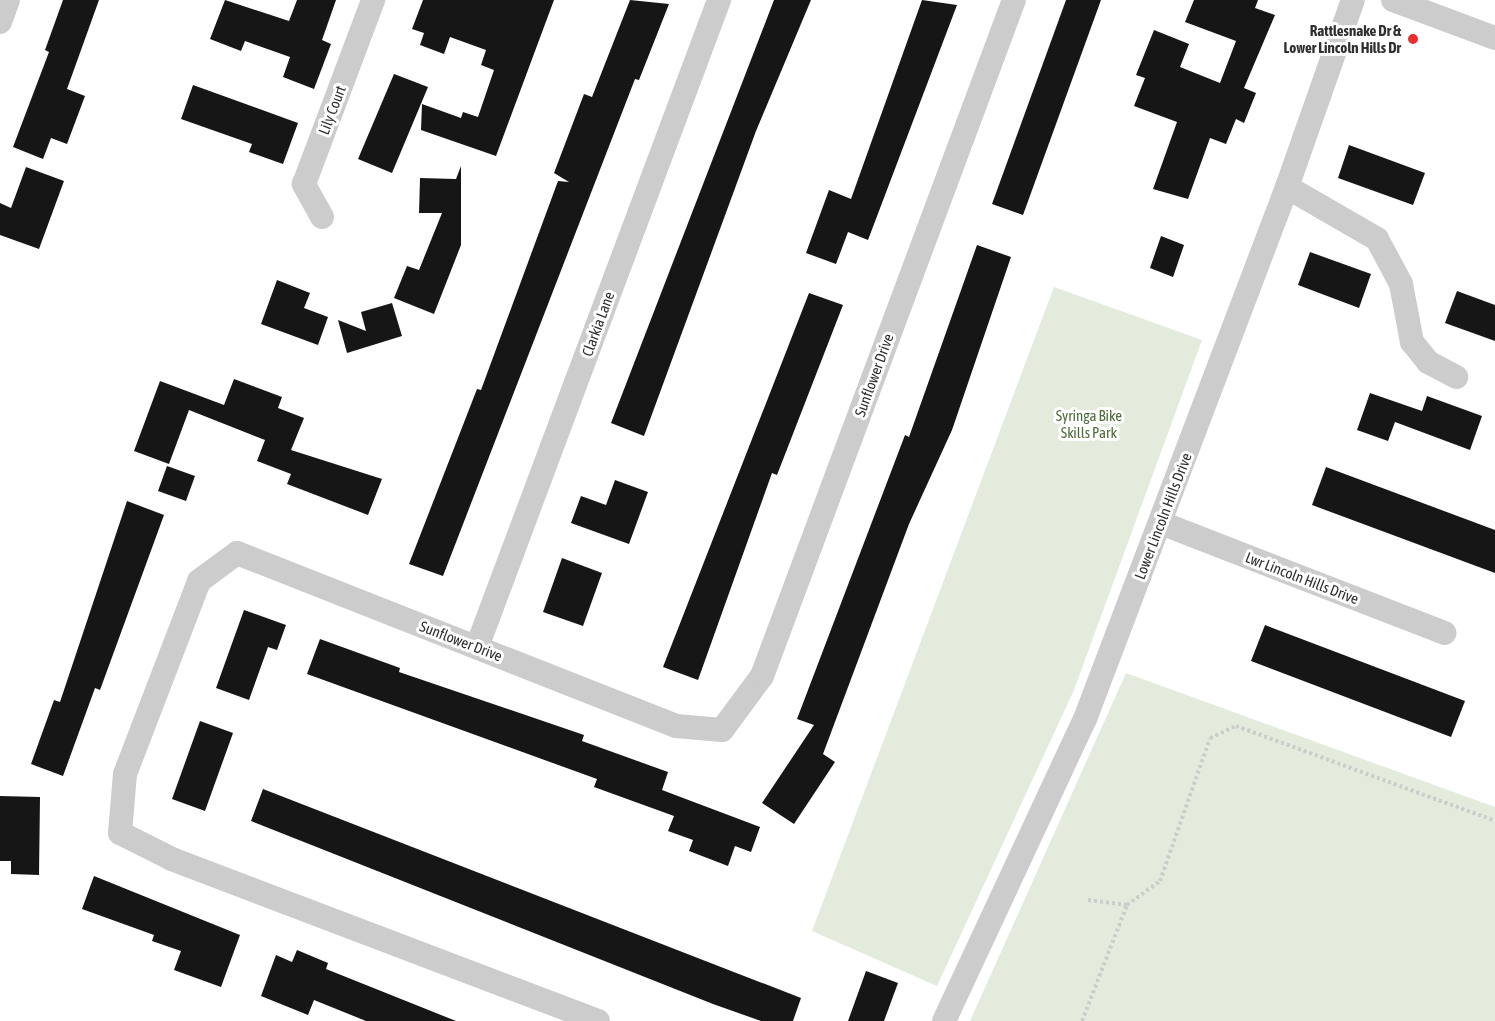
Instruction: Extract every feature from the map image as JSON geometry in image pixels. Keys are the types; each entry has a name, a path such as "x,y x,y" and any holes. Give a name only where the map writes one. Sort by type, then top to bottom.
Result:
{"street":[{"path":"0,22 8,0"},
{"name":"Lily Court","path":"322,217 304,184 373,0"},
{"name":"Clarkia Lane","path":"477,647 719,0"},
{"name":"Sunflower Drive","path":"598,1021 172,859 120,833 125,774 199,581 237,553 676,726 722,730 762,676 1014,0"},
{"name":"Lower Lincoln Hills Drive","path":"944,1021 1084,719 1161,523 1287,187 1353,0"},
{"path":"1393,0 1495,38"},
{"path":"1287,187 1377,239 1401,284 1412,342 1428,362 1456,378"},
{"name":"Lwr Lincoln Hills Drive","path":"1161,523 1444,633"}],"path":[{"path":"1082,1021 1127,905 1160,881 1210,738 1236,726 1495,821"},
{"path":"1088,900 1127,905"}],"green space":[{"name":"Syringa Bike Skills Park","path":"1054,287 1202,340 1074,690 937,986 812,931"},
{"path":"1126,673 1495,807 1495,1021 970,1021"}],"building":[{"path":"63,0 99,0 67,89 85,96 67,144 51,138 43,159 13,147 49,52 45,50"},
{"path":"225,0 289,21 297,0 336,0 322,40 331,44 314,89 283,77 290,57 245,41 241,51 210,39"},
{"path":"423,0 554,0 496,156 421,130 422,104 461,118 463,112 478,117 494,70 481,65 486,50 450,37 444,54 420,45 424,33 412,29"},
{"path":"630,0 669,4 639,80 635,79 443,576 409,564 477,389 481,390 558,181 569,182 554,173 584,94 592,97"},
{"path":"774,0 811,0 756,131 644,436 611,423"},
{"path":"922,0 957,5 868,240 848,232 836,264 806,253 829,190 851,199"},
{"path":"1066,0 1101,0 1023,215 992,204"},
{"path":"1194,0 1258,0 1255,8 1275,15 1244,88 1256,93 1244,123 1236,119 1226,144 1210,138 1188,199 1153,189 1177,122 1134,106 1145,78 1136,75 1154,30 1189,44 1180,67 1220,83 1236,41 1185,22"},
{"path":"394,74 428,87 392,173 358,159"},
{"path":"193,85 298,123 283,164 249,152 252,144 181,119"},
{"path":"1349,145 1425,173 1413,205 1338,178"},
{"path":"461,166 461,245 434,314 394,298 407,266 419,270 442,213 419,213 420,178 456,179"},
{"path":"26,167 64,181 39,249 0,235 0,203 11,208"},
{"path":"1161,236 1184,245 1173,277 1150,268"},
{"path":"977,245 1011,257 952,430 909,524 823,754 835,762 794,824 762,803 814,725 797,719 905,435 909,437"},
{"path":"1310,252 1371,274 1359,308 1298,285"},
{"path":"277,280 310,293 304,308 328,317 318,345 261,324"},
{"path":"1457,291 1495,305 1495,341 1445,323"},
{"path":"809,293 843,305 777,475 772,473 698,680 663,667"},
{"path":"392,303 402,336 347,353 338,320 366,331 361,312"},
{"path":"234,379 282,397 278,408 304,418 291,450 382,479 368,515 287,484 291,474 257,461 265,440 189,410 169,464 134,451 160,381 224,405"},
{"path":"1370,393 1422,411 1427,396 1482,416 1470,450 1395,422 1388,441 1357,430"},
{"path":"167,466 195,476 186,501 158,491"},
{"path":"1326,467 1495,530 1495,573 1312,505"},
{"path":"615,480 648,492 629,544 571,523 581,496 606,505"},
{"path":"127,501 164,515 100,690 95,688 63,776 31,764 54,700 60,702"},
{"path":"562,558 602,573 583,626 543,612"},
{"path":"244,610 286,625 277,650 268,647 249,700 216,688"},
{"path":"1265,625 1465,701 1451,737 1251,661"},
{"path":"320,639 400,668 399,672 584,735 582,741 668,772 662,790 760,827 751,852 735,846 728,866 689,851 693,840 668,831 674,816 594,787 597,779 307,674"},
{"path":"200,721 233,733 205,811 172,799"},
{"path":"263,789 801,998 793,1021 761,1021 713,1004 251,821"},
{"path":"0,796 40,797 39,875 11,874 11,861 0,861"},
{"path":"94,876 240,935 221,987 174,970 181,951 152,941 154,935 82,909"},
{"path":"297,950 328,963 326,969 456,1021 366,1021 314,1000 308,1015 261,996 276,955 292,962"},
{"path":"866,971 898,983 884,1021 848,1021"}],"place":[{"name":"Rattlesnake Dr & Lower Lincoln Hills Dr","path":"1413,39"}]}
